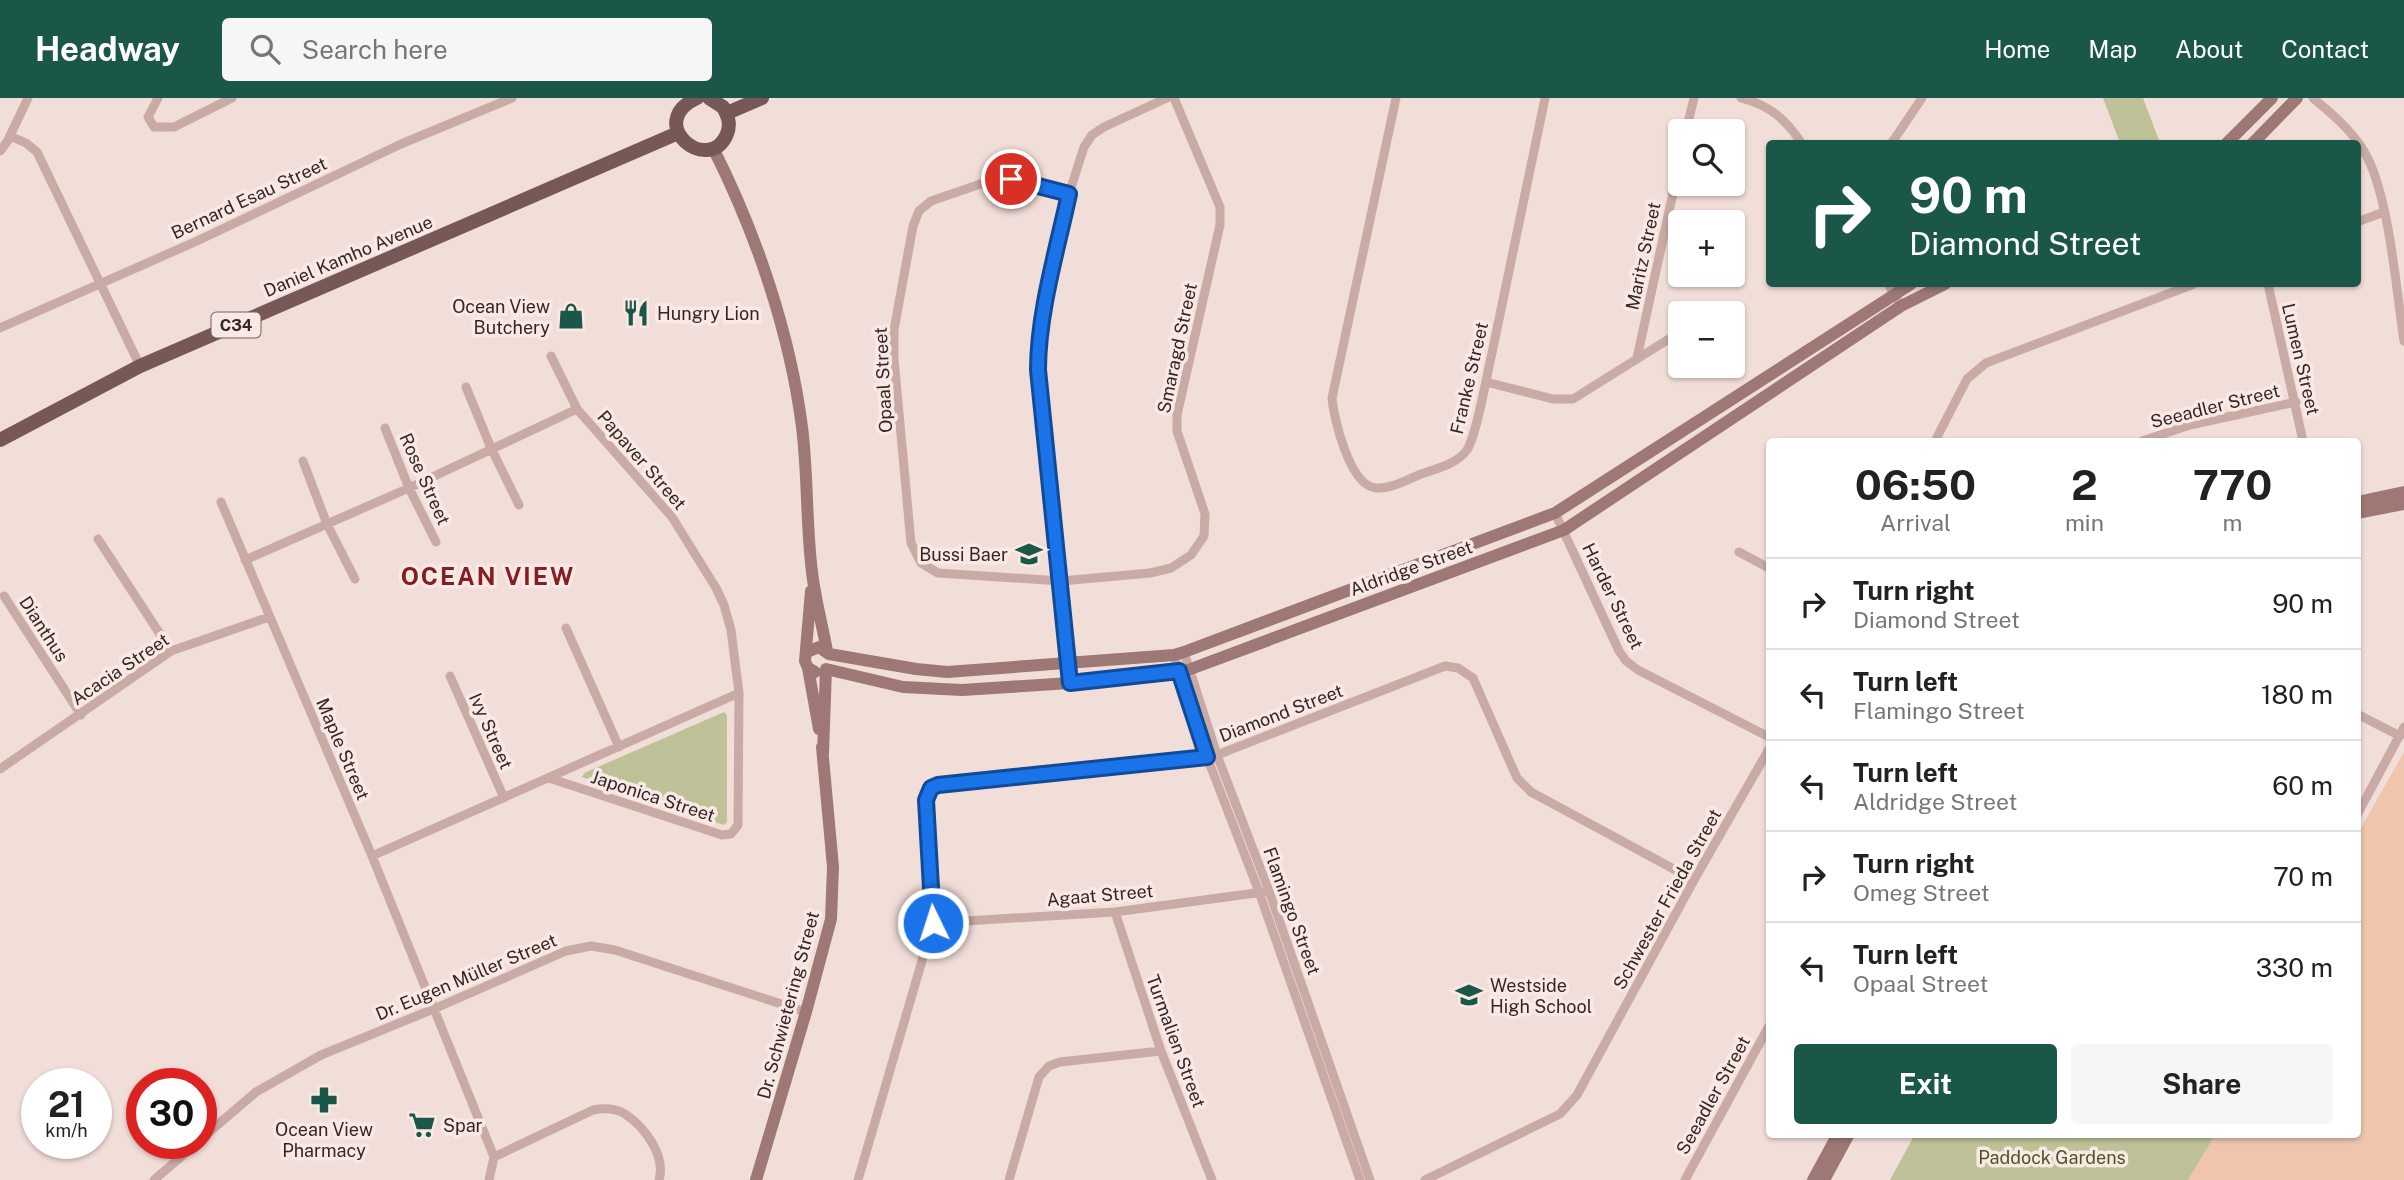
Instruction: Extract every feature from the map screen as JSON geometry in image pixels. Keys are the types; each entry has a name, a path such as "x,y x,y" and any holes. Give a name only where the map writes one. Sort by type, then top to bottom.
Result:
{"main road":[{"path":"696,98 681,108 676,122 678,133 684,142 694,148 713,148 728,133 729,126 727,113 717,101 709,98"},
{"path":"727,113 762,98"},
{"name":"Daniel Kamho Avenue","path":"0,440 140,366 678,133"}],"street":[{"path":"0,151 28,98"},
{"path":"158,98 148,117 154,127 174,127 232,98"},
{"path":"476,98 482,110"},
{"name":"Bernard Esau Street","path":"0,328 197,241 401,144 512,98"},
{"path":"1070,683 1038,348 1069,194 1084,146 1092,135 1167,98"},
{"name":"Smaragd Street","path":"1061,581 1150,573 1171,568 1191,555 1204,536 1205,514 1177,431 1177,415 1220,225 1220,207 1174,98"},
{"name":"Franke Street","path":"1396,98 1332,398 1333,411 1353,470 1361,482 1372,488 1387,488 1462,456 1469,447 1486,382 1545,98"},
{"path":"1689,119 1694,98"},
{"path":"1741,98 1770,108 1800,140"},
{"path":"1894,140 1922,98"},
{"path":"2229,140 2272,98"},
{"path":"2256,140 2297,98"},
{"path":"2313,98 2340,121 2356,140"},
{"path":"10,136 26,143 37,152 140,366"},
{"path":"2361,147 2374,172 2384,212 2404,341"},
{"path":"713,148 743,211 767,281 789,359 802,428 812,573 830,663 819,673 808,668 805,661 812,573"},
{"name":"Opaal Street","path":"1061,581 938,573 920,563 911,543 894,330 912,226 919,211 931,201 998,178 1069,194"},
{"name":"Maritz Street","path":"1637,358 1672,196"},
{"path":"2361,221 2384,212"},
{"name":"Aldridge Street","path":"826,669 903,687 932,690 1070,683 1183,670 1564,530 1901,306 1939,287"},
{"path":"1938,438 1967,379 1986,363 2186,287"},
{"name":"Lumen Street","path":"2269,287 2302,438"},
{"path":"1891,288 1901,306"},
{"name":"Aldridge Street","path":"828,652 916,669 947,672 1179,653 1555,513 1891,288"},
{"path":"1486,382 1553,399 1573,399 1668,339"},
{"path":"551,356 577,409"},
{"path":"466,387 491,449 519,505"},
{"name":"Seeadler Street","path":"2151,438 2190,425 2296,402"},
{"name":"Papaver Street","path":"245,560 410,488 577,409 673,517 716,588 732,629 739,693"},
{"name":"Rose Street","path":"385,429 436,542"},
{"path":"303,461 327,524 355,579"},
{"path":"2361,501 2404,492"},
{"name":"Maple Street","path":"221,502 436,1008 494,1157"},
{"path":"2361,512 2404,504"},
{"name":"Harder Street","path":"1555,513 1626,661 1637,670 1766,735"},
{"path":"98,540 171,651"},
{"path":"1739,552 1766,566"},
{"name":"Dianthus","path":"4,596 80,715"},
{"name":"Acacia Street","path":"0,769 171,651 269,617"},
{"path":"566,628 619,747"},
{"path":"807,652 814,647 828,652"},
{"name":"Flamingo Street","path":"1179,653 1207,757 1264,892 1370,1180"},
{"name":"Diamond Street","path":"858,1180 933,923 926,800 931,788 938,785 1217,755 1445,666 1458,668 1473,678 1517,778 1531,792 1694,880"},
{"name":"Dr. Schwietering Street","path":"757,1180 831,919 834,891 823,753 808,668"},
{"name":"Dr. Schwietering Street","path":"823,753 826,669"},
{"name":"Flamingo Street","path":"1183,670 1217,755 1360,1180"},
{"name":"Ivy Street","path":"450,676 504,798"},
{"path":"372,856 739,693"},
{"name":"Japonica Street","path":"549,778 722,835 731,834 738,825 739,693"},
{"path":"2361,716 2402,731 2361,808"},
{"name":"Schwester Frieda Street","path":"1425,1180 1560,1114 1577,1095 1766,754"},
{"name":"Agaat Street","path":"933,923 1115,912 1264,892"},
{"name":"Turmalien Street","path":"1115,912 1161,1051 1212,1180"},
{"name":"Dr. Eugen Müller Street","path":"217,1125 256,1092 321,1055 566,951 591,946 615,950 806,1012"},
{"name":"Seeadler Street","path":"1685,1180 1766,1032"},
{"path":"1009,1180 1039,1077 1049,1066 1060,1062 1161,1051"},
{"path":"489,1180 494,1157 593,1110 608,1108 625,1114 659,1154 659,1180"},
{"path":"1813,1180 1836,1138"},
{"path":"1824,1180 1847,1138"},
{"path":"157,1177 178,1159"},
{"path":"157,1177 171,1180"}],"green space":[{"path":"2103,98 2143,98 2159,140 2119,140"},
{"path":"724,712 727,715 727,822 724,825 582,777 584,773"},
{"name":"Paddock Gardens","path":"1913,1138 2214,1138 2188,1180 1890,1180"}],"sand":[{"path":"2404,752 2404,1180 2188,1180 2214,1138 2361,1138 2361,828"}],"place":[{"name":"Hungry Lion","path":"636,313"},
{"name":"Ocean View Butchery","path":"571,316"},
{"name":"Bussi Baer","path":"1029,554"},
{"name":"Westside High School","path":"1469,995"},
{"name":"Ocean View Pharmacy","path":"324,1100"},
{"name":"Spar","path":"422,1125"}],"district":[{"name":"OCEAN VIEW","path":"488,576"}],"route":[{"path":"933,923 926,800 931,788 938,785 1207,757 1179,671 1070,683 1038,370 1042,323 1069,194 1011,179"}]}
